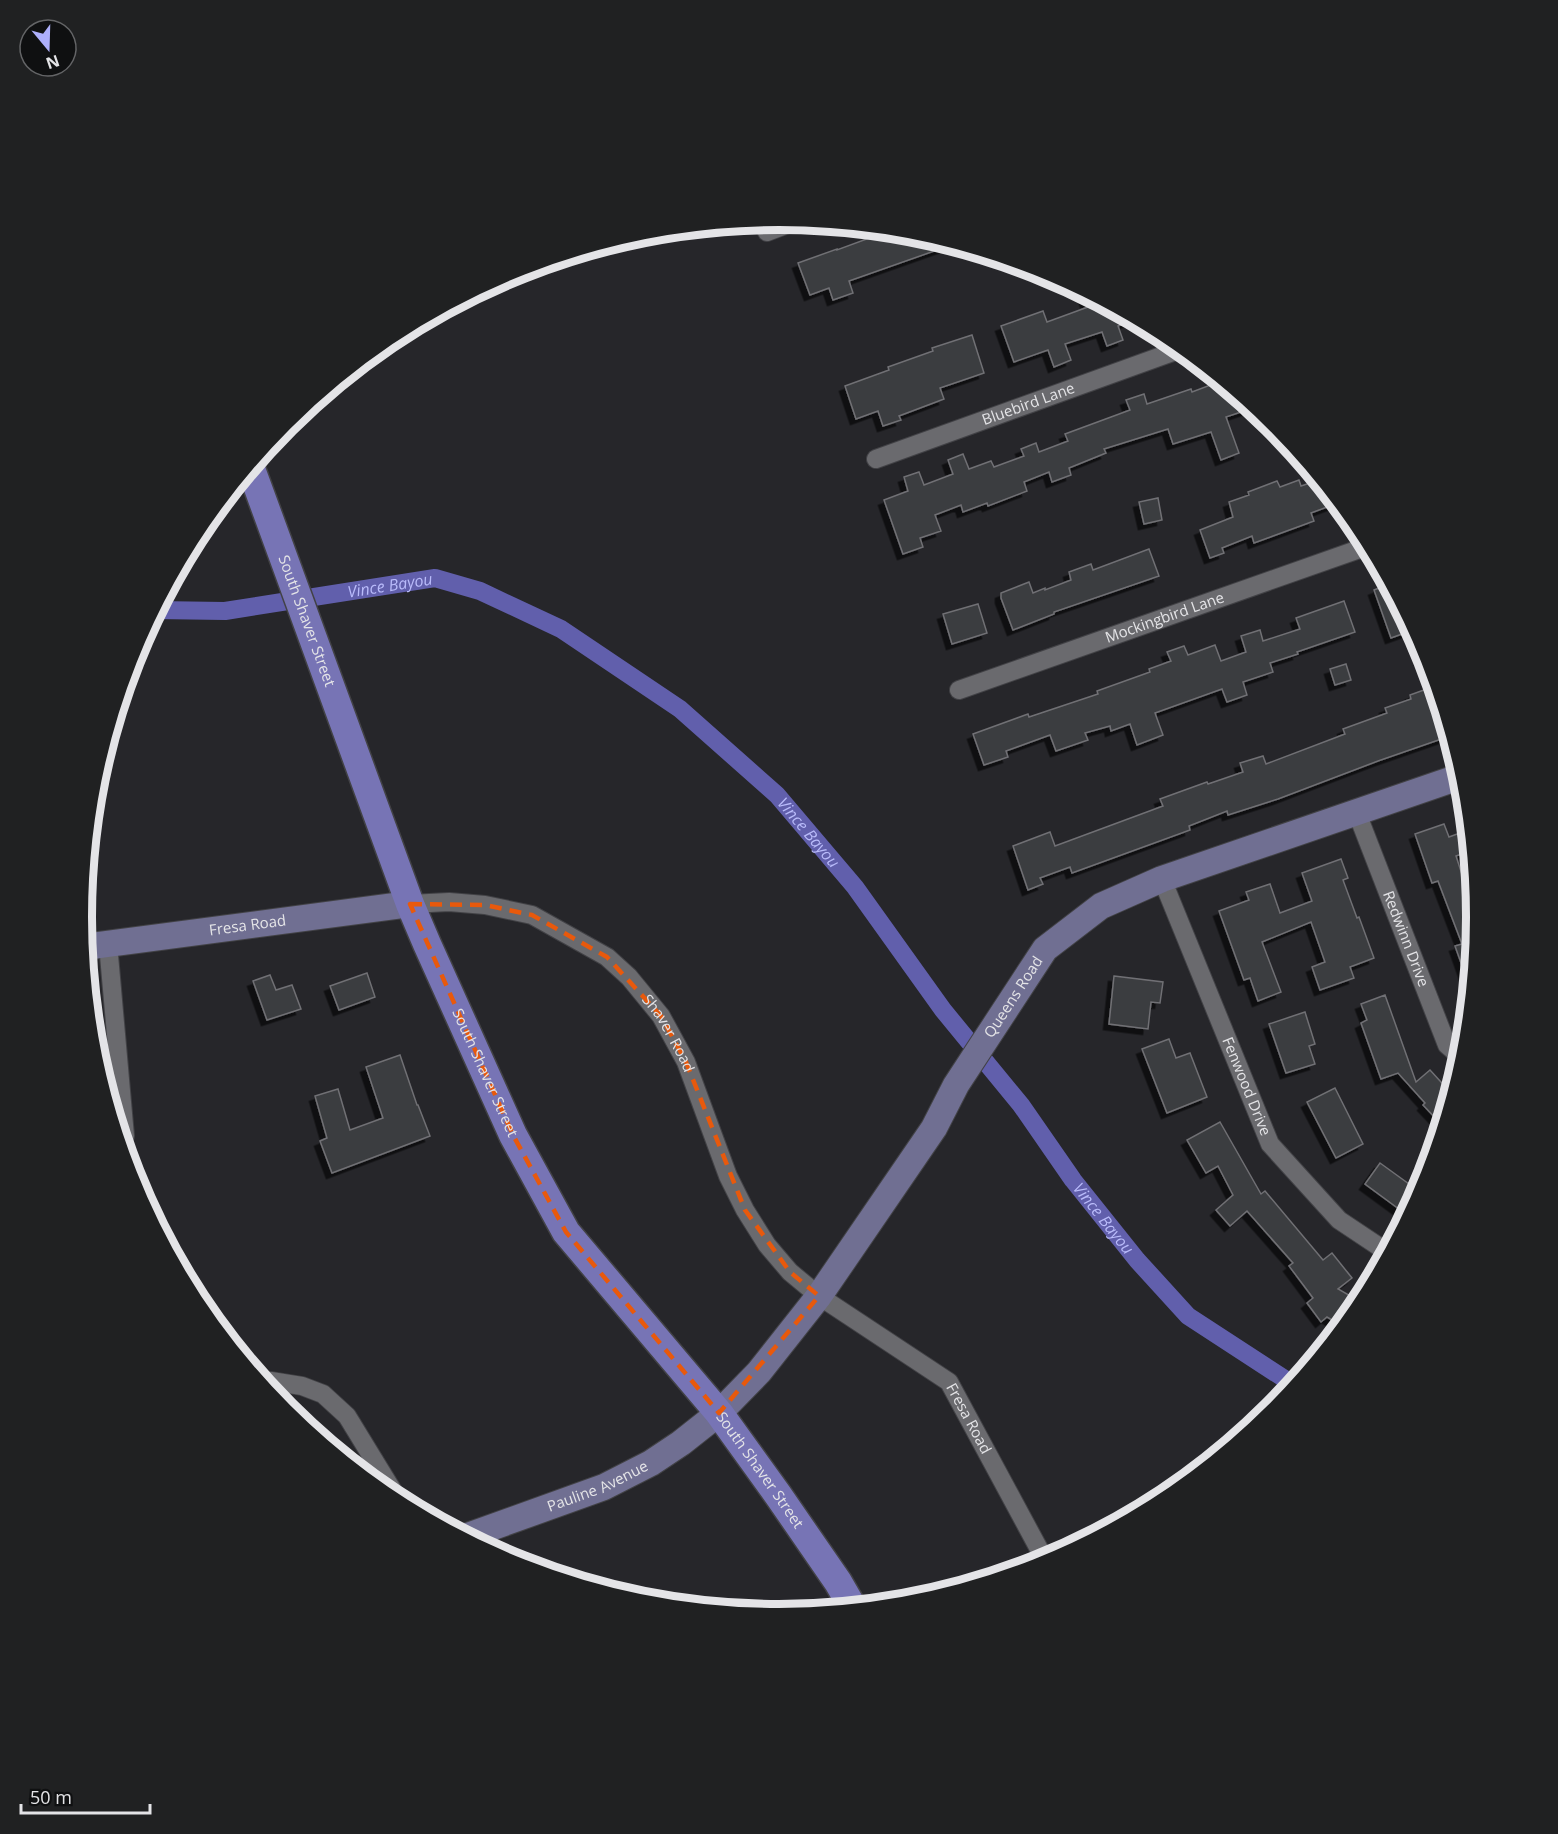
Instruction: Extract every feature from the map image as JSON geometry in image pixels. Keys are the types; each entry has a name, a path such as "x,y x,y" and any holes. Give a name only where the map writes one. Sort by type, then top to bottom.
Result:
{"main road":[{"name":"South Shaver Street","path":"253,475 410,904 513,1135 567,1232 719,1413 818,1553 848,1601"}],"street":[{"path":"767,232 772,230"},
{"name":"Bluebird Lane","path":"876,459 1171,353"},
{"name":"Mockingbird Lane","path":"960,690 1359,549"},
{"name":"Queens Road","path":"719,1413 759,1372 819,1296 934,1128 956,1084 1045,949 1101,906 1162,879 1452,779"},
{"name":"Redwinn Drive","path":"1357,813 1447,1045 1453,1050"},
{"name":"Fenwood Drive","path":"1162,879 1270,1144 1339,1220 1381,1248"},
{"name":"Shaver Road","path":"410,904 449,902 485,905 532,915 607,957 629,976 661,1016 686,1062 728,1176 744,1210 767,1245 790,1272 819,1296"},
{"name":"Fresa Road","path":"96,945 410,904"},
{"path":"96,945 123,1120"},
{"name":"Fresa Road","path":"819,1296 949,1382 1041,1552"},
{"path":"273,1381 302,1386 323,1394 347,1416 387,1482"},
{"name":"Pauline Avenue","path":"474,1534 604,1487 651,1463 719,1413"}],"highlighted area":[{"path":"410,904 485,905 532,915 607,957 661,1016 686,1062 745,1210 790,1272 819,1296 719,1413 566,1232 513,1135"}],"building":[{"path":"875,236 940,249 849,281 853,293 833,300 829,288 810,295 798,263"},
{"path":"1086,302 1125,323 1118,326 1123,340 1107,346 1102,332 1065,344 1071,360 1054,367 1048,350 1014,362 1001,326 1043,311 1047,322 1088,307"},
{"path":"972,335 984,373 940,388 944,399 899,416 901,420 883,426 878,411 856,419 845,386 933,351 932,348"},
{"path":"1213,384 1244,411 1226,417 1239,453 1221,460 1211,432 1173,444 1168,429 1104,449 1106,453 1069,468 1071,475 1052,482 1049,472 1024,482 1027,491 988,506 987,503 963,512 961,505 935,515 941,531 920,538 923,547 903,554 884,500 908,491 904,477 919,472 924,485 953,474 948,460 963,454 969,469 991,461 994,467 1024,456 1021,449 1036,443 1039,452 1068,441 1065,434 1130,410 1126,400 1144,394 1147,404 1191,389 1192,392"},
{"path":"1299,480 1301,486 1311,483 1330,506 1311,513 1314,521 1254,543 1252,536 1222,548 1224,553 1210,558 1200,530 1233,517 1229,502 1277,481 1280,487"},
{"path":"1158,498 1162,520 1144,524 1139,502"},
{"path":"1149,549 1159,576 1054,612 1054,614 1013,630 1001,593 1029,582 1033,593 1045,588 1045,590 1071,580 1069,572 1091,564 1093,570"},
{"path":"1382,587 1405,633 1391,638 1374,590"},
{"path":"1344,601 1355,632 1270,663 1273,672 1243,682 1247,695 1227,702 1222,689 1155,713 1163,735 1137,745 1130,724 1111,731 1110,726 1085,733 1088,740 1056,751 1050,735 1006,751 1008,757 984,765 973,734 1028,714 1029,717 1098,694 1097,691 1150,672 1149,669 1171,661 1167,652 1184,646 1188,655 1215,645 1221,661 1246,652 1241,636 1260,630 1263,641 1300,629 1296,618"},
{"path":"978,604 987,633 952,644 943,614"},
{"path":"1346,664 1351,680 1335,685 1330,669"},
{"path":"1427,689 1443,738 1278,799 1228,815 1227,811 1189,826 1190,830 1072,873 1070,867 1040,878 1043,884 1028,890 1013,846 1050,832 1055,846 1163,806 1160,799 1243,772 1240,763 1263,756 1266,764 1345,734 1343,729 1387,713 1385,708 1411,699 1410,695"},
{"path":"1444,824 1449,837 1461,832 1463,853 1456,856 1465,885 1464,972 1455,946 1462,944 1438,881 1432,883 1415,834"},
{"path":"1341,859 1348,878 1343,880 1374,958 1350,967 1354,978 1320,990 1312,967 1325,962 1311,922 1262,942 1281,992 1258,1001 1250,978 1244,980 1219,911 1249,900 1246,892 1270,884 1280,913 1312,901 1302,873"},
{"path":"367,973 375,997 339,1010 330,986"},
{"path":"270,975 276,990 292,985 301,1009 267,1020 253,981"},
{"path":"1114,976 1163,982 1160,1003 1151,1002 1148,1029 1109,1024"},
{"path":"1385,995 1416,1082 1430,1070 1445,1086 1436,1119 1398,1073 1381,1079 1361,1023 1367,1020 1361,1004"},
{"path":"1305,1012 1315,1044 1309,1046 1315,1064 1286,1073 1269,1024"},
{"path":"1169,1039 1176,1058 1190,1053 1207,1097 1167,1113 1142,1049"},
{"path":"400,1055 430,1136 332,1173 320,1141 327,1138 315,1096 338,1089 350,1130 383,1118 366,1067"},
{"path":"1335,1088 1363,1144 1336,1158 1307,1102"},
{"path":"1220,1122 1261,1194 1265,1191 1323,1260 1332,1253 1352,1278 1338,1289 1352,1297 1335,1322 1327,1317 1321,1322 1307,1303 1313,1298 1289,1266 1293,1263 1247,1211 1230,1226 1216,1210 1233,1195 1218,1166 1206,1173 1187,1140"},
{"path":"1380,1163 1411,1186 1401,1210 1365,1184"}],"waterway":[{"name":"Vince Bayou","path":"164,610 225,611 435,578 480,591 561,629 680,709 777,795 855,887 943,1010 1021,1105 1073,1180 1137,1260 1188,1316 1286,1380"}]}
